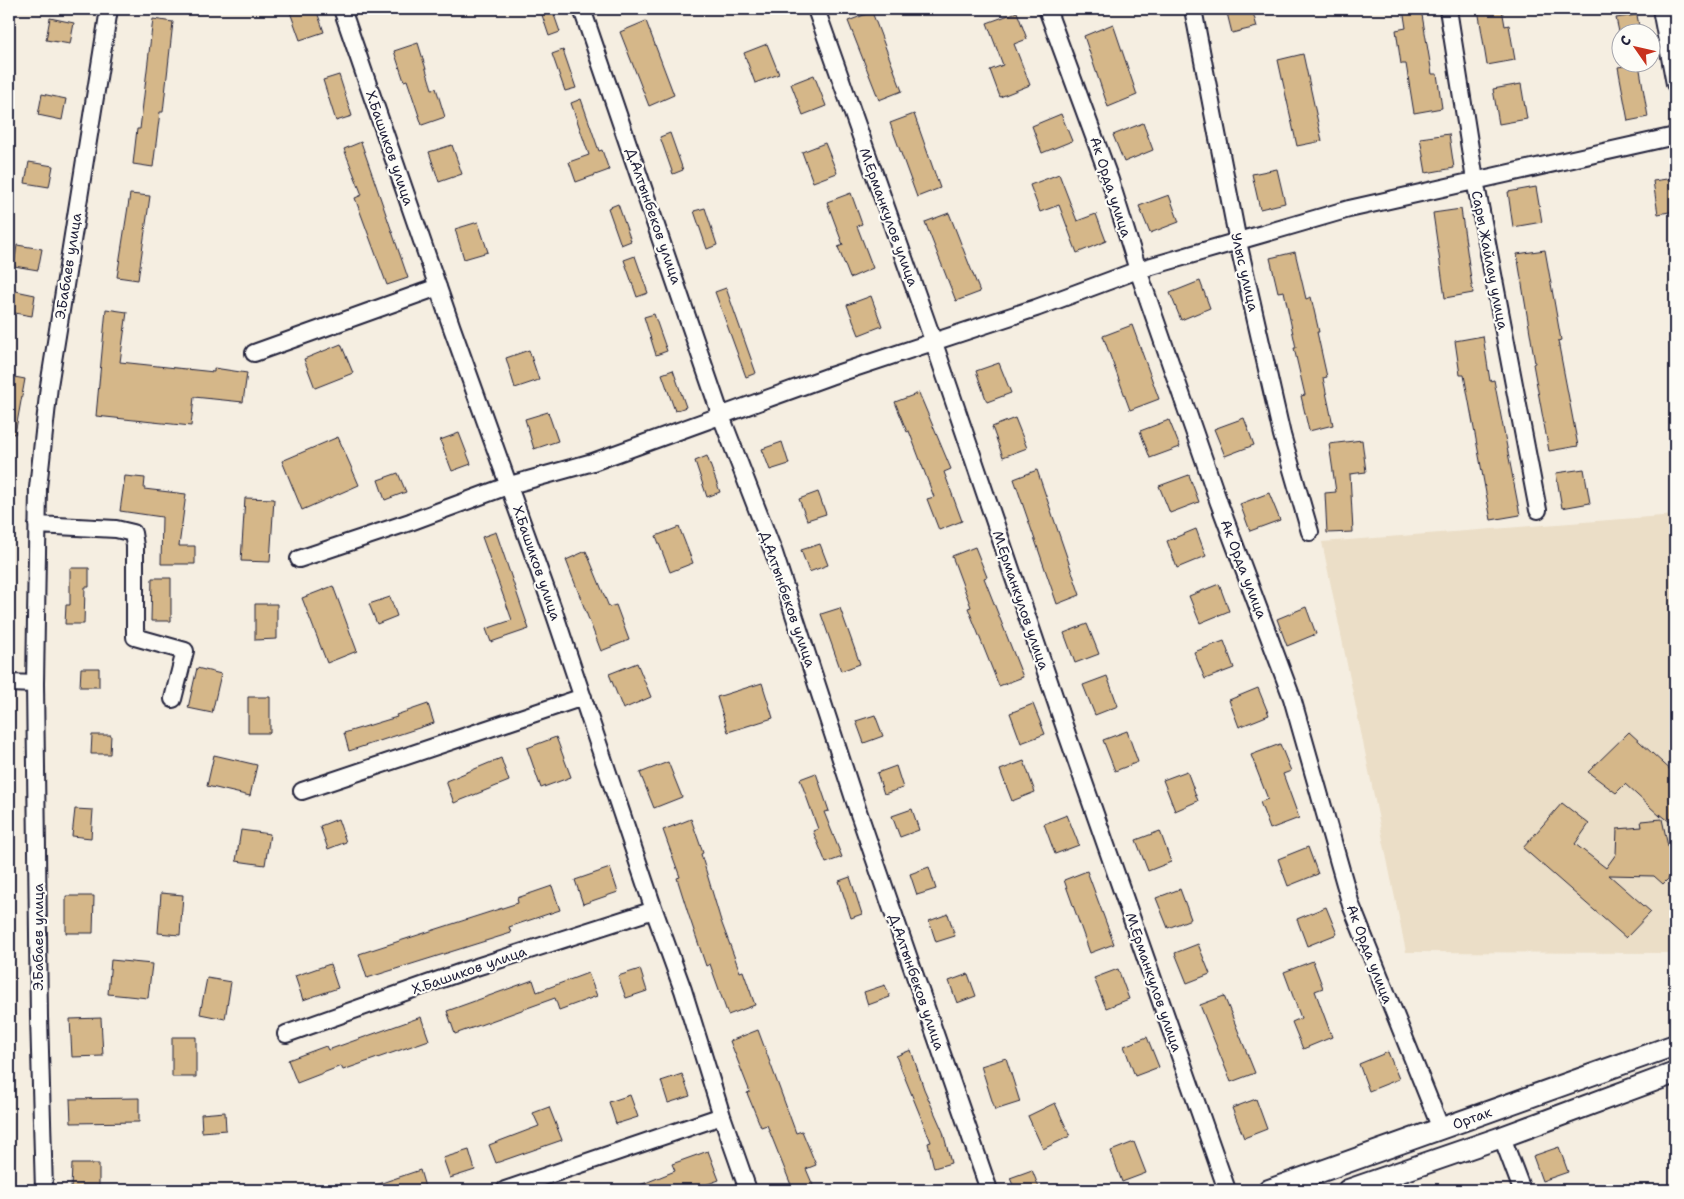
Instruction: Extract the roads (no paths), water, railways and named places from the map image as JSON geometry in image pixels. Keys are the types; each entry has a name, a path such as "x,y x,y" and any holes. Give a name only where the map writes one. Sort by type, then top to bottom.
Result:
{"street":[{"name":"Э.Бабаев улица","path":"44,1190 39,1017 35,684 38,488 49,386 109,9"},
{"name":"Х.Башиков улица","path":"342,9 438,287 584,697 748,1190"},
{"name":"Д.Алтынбеков улица","path":"582,9 722,416 774,552 858,811 989,1190"},
{"name":"М.Ерманкулов улица","path":"816,9 934,343 1068,737 1227,1190"},
{"name":"Ак Орда улица","path":"1047,9 1110,180 1138,270 1219,503 1292,698 1351,905 1440,1129"},
{"name":"Улыс улица","path":"1193,9 1238,242 1282,435 1310,532"},
{"name":"Сары Жайлау улица","path":"1448,9 1475,180 1538,510"},
{"path":"1661,9 1675,84"},
{"path":"299,558 410,522 510,485 593,462 830,376 1036,308 1138,270 1349,209 1675,136"},
{"path":"254,353 438,287"},
{"path":"37,525 116,529 133,533 135,637 184,651 173,700"},
{"path":"9,683 35,684"},
{"path":"302,790 584,697"},
{"name":"Х.Башиков улица","path":"286,1034 470,969 654,910"},
{"name":"Ортак","path":"1269,1190 1675,1045"},
{"name":"Ортак","path":"1348,1190 1502,1137 1675,1073"},
{"path":"505,1190 722,1116"},
{"path":"1502,1137 1522,1190"}]}
